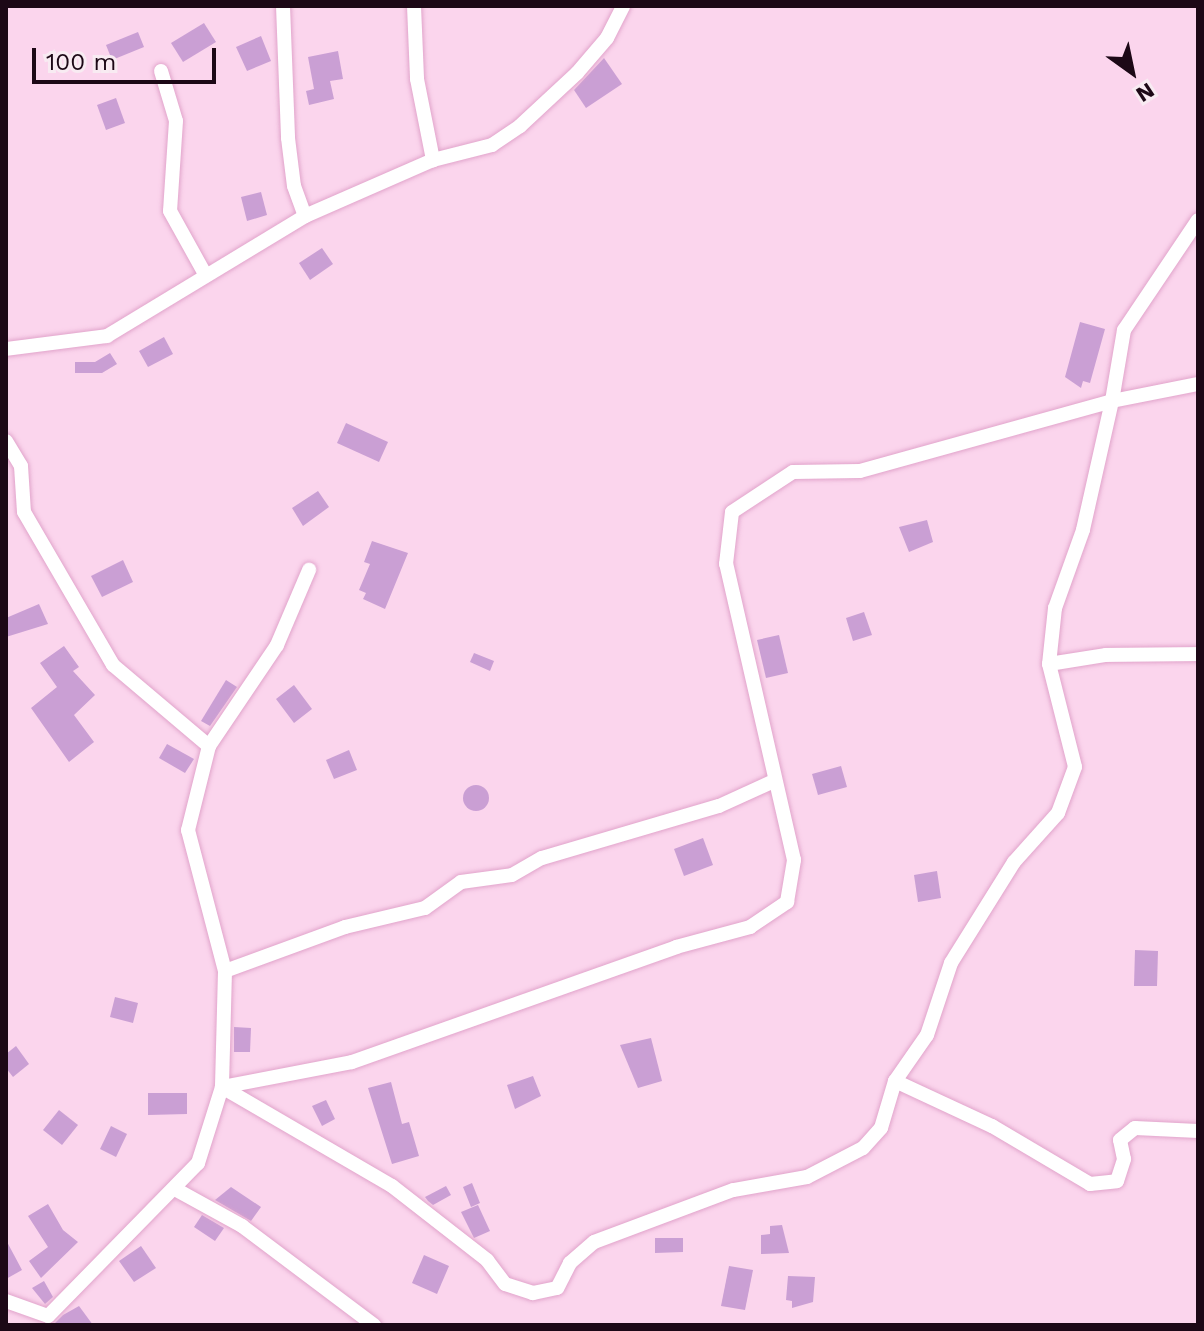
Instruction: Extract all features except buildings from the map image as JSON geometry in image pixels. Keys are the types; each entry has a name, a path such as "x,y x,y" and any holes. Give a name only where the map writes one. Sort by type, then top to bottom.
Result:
{"street":[{"path":"283,6 288,138 294,186 305,216"},
{"path":"414,6 417,79 433,160"},
{"path":"6,349 107,336 305,216 433,160 492,145 520,126 607,38 623,6"},
{"path":"161,71 176,121 170,211 206,276"},
{"path":"222,1087 392,1186 487,1260 505,1284 533,1293 557,1288 570,1263 594,1242 733,1190 820,1173 863,1148 881,1128 895,1081 927,1035 951,963 1014,862 1058,813 1075,767 1049,664 1055,608 1083,530 1112,401 1124,330 1198,220"},
{"path":"222,1087 352,1062 676,947 750,927 787,902 794,860 726,564 732,512 793,472 860,471 1112,401 1198,384"},
{"path":"6,441 21,466 24,512 113,665 209,746"},
{"path":"6,1301 51,1320 198,1163 222,1087 225,971 188,830 209,746 277,645 309,570"},
{"path":"1049,664 1106,655 1198,654"},
{"path":"225,971 345,927 425,908 461,882 512,875 542,858 719,806 774,781"},
{"path":"895,1081 992,1126 1090,1184 1117,1181 1124,1159 1120,1140 1135,1128 1198,1131"},
{"path":"175,1189 242,1226 374,1325"}]}
